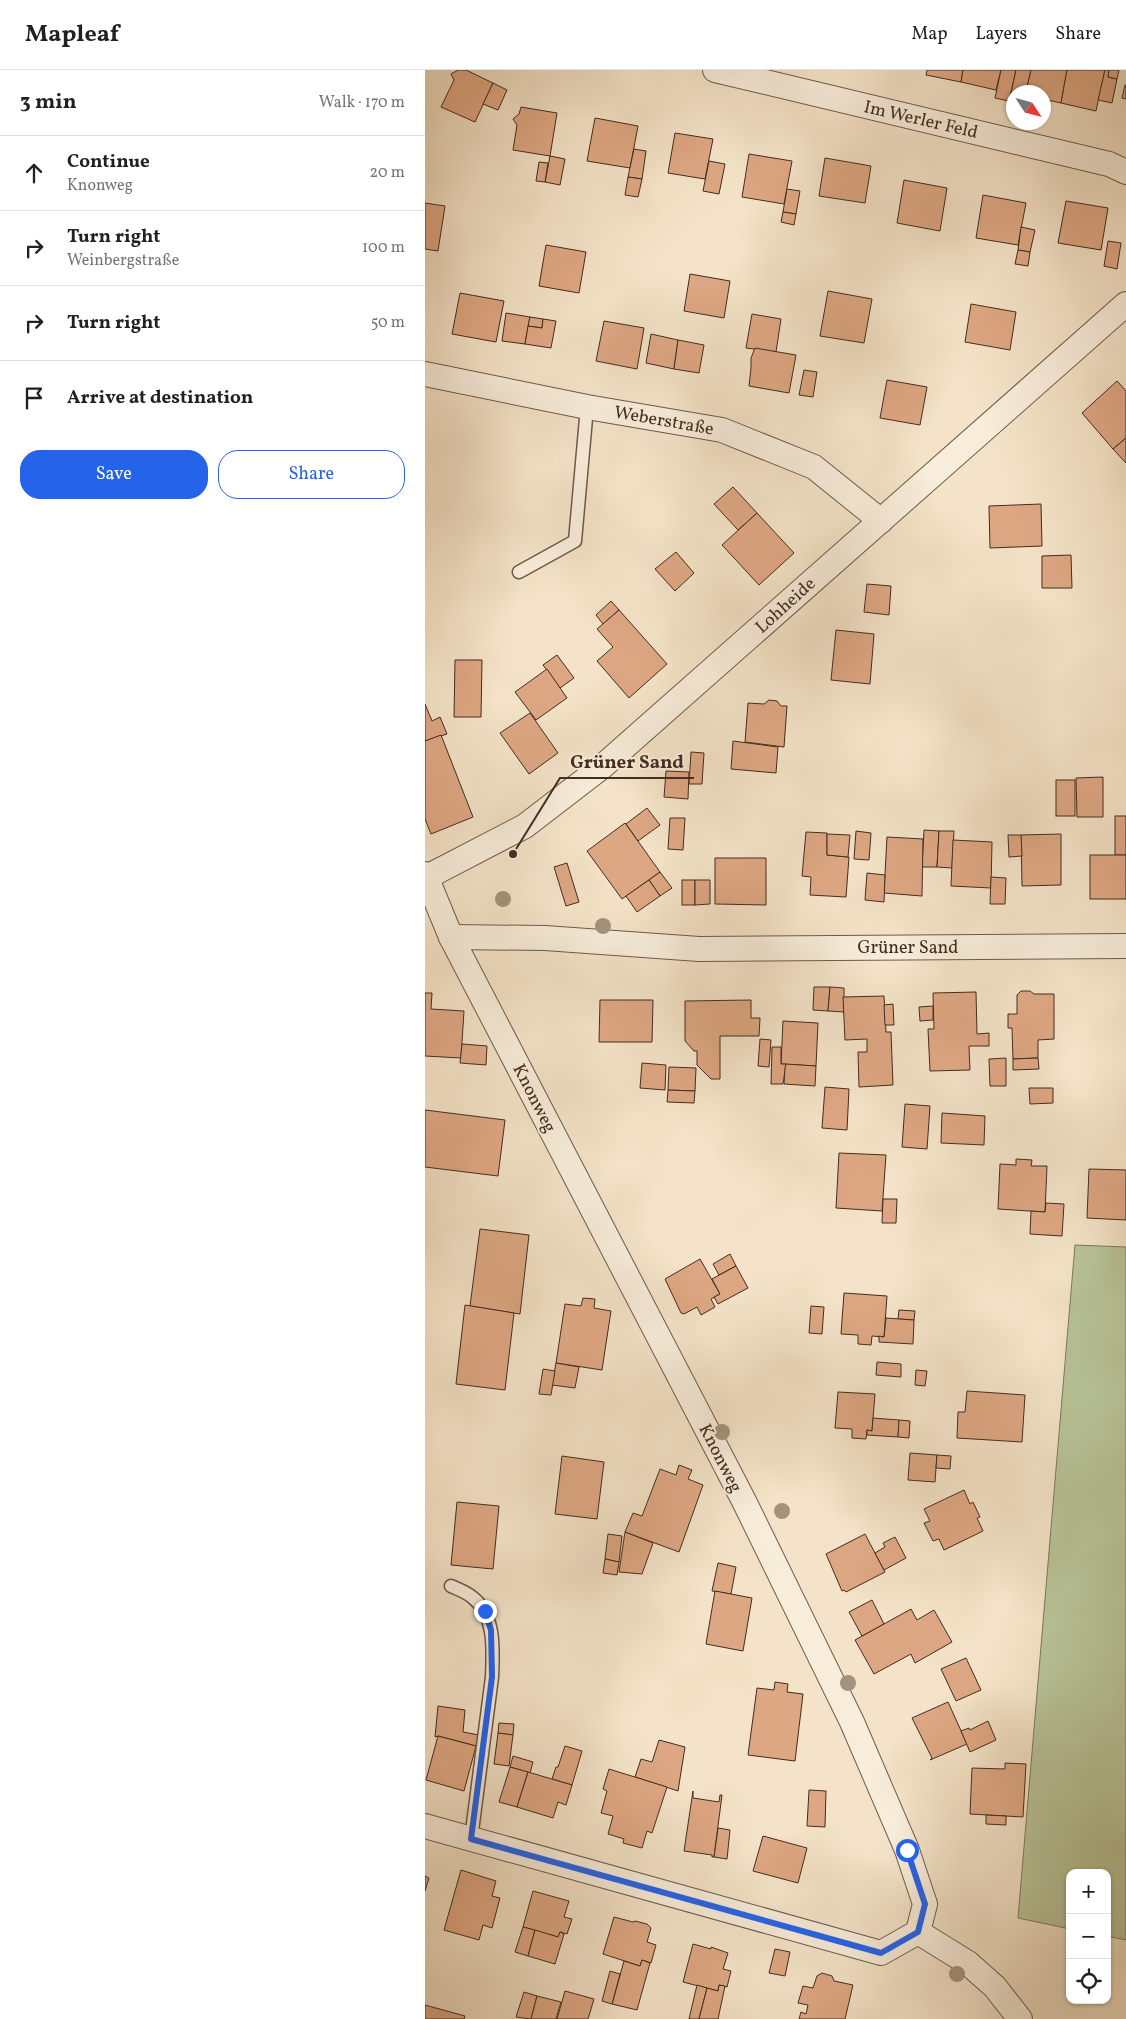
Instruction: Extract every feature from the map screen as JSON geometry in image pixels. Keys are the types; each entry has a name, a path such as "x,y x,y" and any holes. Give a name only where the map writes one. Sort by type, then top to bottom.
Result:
{"street":[{"name":"Im Werler Feld","path":"715,70 1109,164 1126,172"},
{"name":"Lohheide","path":"426,877 525,826 603,766 1125,306"},
{"name":"Weberstraße","path":"425,374 587,407 721,430 814,467 881,520"},
{"name":"Knonweg","path":"426,877 451,937 744,1501 851,1722 907,1850 925,1904 918,1932"},
{"name":"Grüner Sand","path":"451,937 545,938 699,949 1126,946"},
{"path":"425,1826 881,1953 918,1932 968,1963 995,1987 1020,2019"}],"lane":[{"path":"519,572 575,542 587,407"},
{"path":"451,1586 473,1597 485,1611 491,1630 493,1653 492,1677 471,1839"}],"green space":[{"path":"1075,1245 1126,1247 1126,1940 1111,1937 1111,1869 1066,1869 1066,1928 1018,1918"}],"building":[{"path":"458,70 466,70 493,83 475,122 441,107 454,80 451,74"},
{"path":"927,70 963,70 961,82 926,75"},
{"path":"963,70 1001,70 996,90 961,82"},
{"path":"1001,70 1016,70 1013,85 1006,85 1006,100 995,98"},
{"path":"1016,70 1031,70 1028,85 1013,85"},
{"path":"1031,70 1067,70 1061,103 1051,101 1051,85 1028,85"},
{"path":"1067,70 1105,70 1096,111 1061,103"},
{"path":"1105,70 1109,70 1108,77 1117,79 1112,103 1098,100"},
{"path":"1109,70 1119,70 1117,79 1108,77"},
{"path":"493,83 507,90 498,110 483,104"},
{"path":"1126,85 1126,99 1122,98"},
{"path":"521,107 557,113 550,156 513,150 517,125 513,119 519,114"},
{"path":"595,118 638,126 630,168 587,161"},
{"path":"675,133 713,139 705,179 668,173"},
{"path":"634,149 646,151 642,179 628,177"},
{"path":"749,154 792,161 784,204 742,197"},
{"path":"550,156 565,159 560,185 545,182"},
{"path":"825,158 871,166 865,203 819,196"},
{"path":"709,161 725,164 719,194 703,191"},
{"path":"539,162 548,163 545,182 536,181"},
{"path":"628,177 642,179 638,197 625,195"},
{"path":"904,180 947,188 940,231 897,223"},
{"path":"787,189 800,191 796,214 783,212"},
{"path":"983,195 1026,203 1018,245 976,238"},
{"path":"1066,201 1108,208 1101,250 1058,243"},
{"path":"425,203 445,206 438,251 425,249"},
{"path":"783,212 796,214 794,225 781,222"},
{"path":"1021,227 1035,230 1030,252 1018,250"},
{"path":"1108,241 1121,243 1117,269 1104,266"},
{"path":"546,245 586,252 579,293 539,286"},
{"path":"1018,250 1030,252 1028,266 1015,264"},
{"path":"690,274 730,281 724,318 684,311"},
{"path":"828,291 872,299 864,343 820,336"},
{"path":"460,293 504,301 496,342 452,334"},
{"path":"971,304 1016,312 1010,350 965,342"},
{"path":"506,313 530,317 525,344 502,341"},
{"path":"752,314 781,319 776,352 746,348"},
{"path":"530,317 543,319 542,328 528,326"},
{"path":"543,319 556,321 551,348 525,344 528,326 542,328"},
{"path":"604,321 644,328 637,369 596,361"},
{"path":"651,334 678,340 674,369 646,363"},
{"path":"678,340 704,345 699,373 674,369"},
{"path":"755,348 796,355 789,393 749,386 751,358"},
{"path":"804,370 817,372 813,397 799,395"},
{"path":"887,380 927,387 920,425 880,418"},
{"path":"1117,381 1126,391 1126,438 1113,449 1082,413"},
{"path":"1126,438 1126,463 1113,449"},
{"path":"733,487 757,513 738,530 714,504"},
{"path":"1041,504 1042,546 990,548 989,506"},
{"path":"757,513 794,553 759,585 722,545"},
{"path":"676,552 694,573 675,591 655,569"},
{"path":"1071,555 1072,588 1042,588 1042,556"},
{"path":"867,584 891,586 889,615 864,612"},
{"path":"611,601 619,610 603,624 596,615"},
{"path":"619,610 667,664 629,698 597,661 613,647 597,629"},
{"path":"836,630 874,634 870,684 831,680"},
{"path":"557,655 574,678 560,688 543,665"},
{"path":"455,660 482,660 481,717 454,717"},
{"path":"547,669 567,698 536,720 515,692"},
{"path":"769,700 777,701 781,706 787,706 784,747 745,742 748,703 764,704"},
{"path":"425,704 432,721 440,717 447,734 425,741"},
{"path":"530,713 558,753 529,774 500,733"},
{"path":"441,735 473,817 431,834 425,819 425,741"},
{"path":"733,741 778,747 776,773 731,769"},
{"path":"691,752 704,753 702,784 689,784"},
{"path":"666,771 689,772 688,799 664,797"},
{"path":"1103,777 1103,817 1077,817 1076,778"},
{"path":"1056,780 1075,780 1075,816 1056,816"},
{"path":"647,808 660,825 638,841 626,824"},
{"path":"1115,816 1126,816 1126,855 1115,855"},
{"path":"670,818 685,818 683,850 668,849"},
{"path":"625,823 660,872 622,899 587,851"},
{"path":"924,830 939,831 937,867 922,867"},
{"path":"856,831 871,833 869,860 854,859"},
{"path":"939,831 954,831 952,868 937,867"},
{"path":"806,832 827,833 827,855 849,857 846,897 810,895 811,877 802,876"},
{"path":"827,834 850,835 848,857 827,855"},
{"path":"1061,834 1061,885 1022,886 1021,835"},
{"path":"1008,835 1021,835 1022,856 1009,857"},
{"path":"887,837 923,839 922,896 884,893"},
{"path":"953,840 992,842 991,888 951,886"},
{"path":"1090,855 1126,855 1126,899 1090,899"},
{"path":"715,858 766,858 766,905 715,904"},
{"path":"567,863 579,902 566,906 554,867"},
{"path":"660,872 672,888 660,896 649,880"},
{"path":"867,873 885,875 884,902 865,900"},
{"path":"991,877 1006,878 1005,904 990,904"},
{"path":"649,880 660,896 637,912 626,896"},
{"path":"682,880 695,880 695,905 682,905"},
{"path":"695,880 710,880 710,904 695,905"},
{"path":"814,987 830,987 828,1011 813,1010"},
{"path":"830,987 844,988 844,1012 828,1011"},
{"path":"1021,991 1030,991 1034,994 1054,994 1054,1039 1038,1040 1038,1058 1013,1059 1012,1028 1008,1028 1008,1014 1017,1014 1017,995"},
{"path":"976,992 977,1034 989,1033 989,1046 969,1046 970,1070 930,1071 928,1029 934,1029 933,993"},
{"path":"425,993 432,993 431,1009 464,1011 461,1058 425,1056"},
{"path":"884,996 886,1032 891,1032 893,1085 859,1087 858,1052 867,1052 867,1039 845,1040 843,997"},
{"path":"600,1000 653,1000 652,1042 599,1042"},
{"path":"751,1000 751,1018 760,1018 759,1036 720,1036 720,1079 711,1079 697,1065 697,1051 694,1051 685,1041 685,1001"},
{"path":"893,1004 894,1025 885,1025 884,1005"},
{"path":"933,1006 933,1020 920,1021 919,1007"},
{"path":"783,1021 818,1023 816,1066 781,1064"},
{"path":"760,1039 771,1040 769,1067 758,1066"},
{"path":"462,1044 487,1046 486,1065 460,1063"},
{"path":"772,1047 781,1047 781,1064 786,1064 783,1084 771,1084"},
{"path":"1006,1058 1006,1086 990,1086 989,1059"},
{"path":"1038,1058 1039,1069 1013,1070 1013,1059"},
{"path":"642,1063 666,1065 665,1090 640,1088"},
{"path":"786,1064 816,1066 815,1086 784,1084"},
{"path":"669,1067 696,1068 695,1091 668,1090"},
{"path":"825,1087 849,1089 847,1130 822,1128"},
{"path":"1029,1088 1053,1088 1053,1103 1030,1104"},
{"path":"668,1090 695,1091 694,1103 667,1102"},
{"path":"905,1104 930,1106 927,1149 902,1147"},
{"path":"425,1110 505,1120 498,1176 425,1167"},
{"path":"942,1113 985,1116 984,1145 941,1143"},
{"path":"839,1153 886,1155 882,1211 836,1208"},
{"path":"1016,1159 1032,1160 1031,1166 1047,1166 1045,1212 998,1209 1000,1164 1016,1165"},
{"path":"1089,1169 1126,1170 1126,1220 1087,1218"},
{"path":"883,1199 897,1199 896,1223 882,1223"},
{"path":"1046,1203 1064,1204 1062,1236 1030,1234 1031,1211 1045,1212"},
{"path":"480,1229 529,1235 520,1314 470,1306"},
{"path":"730,1254 736,1266 719,1275 713,1264"},
{"path":"700,1259 720,1294 711,1299 715,1307 701,1315 697,1307 684,1314 681,1313 665,1279"},
{"path":"736,1266 748,1288 718,1304 714,1297 720,1294 712,1279"},
{"path":"844,1293 887,1296 884,1337 872,1336 871,1345 858,1344 858,1335 841,1334"},
{"path":"583,1298 595,1299 594,1308 611,1311 602,1370 556,1363 565,1304 581,1306"},
{"path":"465,1305 514,1313 505,1390 456,1384"},
{"path":"811,1306 824,1307 822,1334 809,1333"},
{"path":"899,1310 915,1311 914,1320 898,1319"},
{"path":"886,1318 914,1320 913,1344 879,1342 879,1336 884,1337"},
{"path":"877,1362 901,1364 901,1377 876,1375"},
{"path":"556,1363 579,1367 575,1388 552,1385"},
{"path":"543,1369 555,1371 551,1395 539,1394"},
{"path":"916,1370 927,1371 925,1386 915,1385"},
{"path":"967,1391 1025,1395 1022,1442 957,1438 958,1412 965,1412"},
{"path":"838,1392 875,1394 872,1431 867,1430 866,1439 852,1438 852,1429 835,1428"},
{"path":"873,1418 899,1420 898,1437 867,1435 867,1430 872,1431"},
{"path":"899,1420 910,1421 909,1438 898,1437"},
{"path":"910,1453 937,1455 935,1482 908,1480"},
{"path":"937,1455 951,1456 950,1469 936,1468"},
{"path":"562,1456 604,1462 597,1519 555,1514"},
{"path":"679,1465 692,1470 688,1479 703,1485 679,1552 625,1532 633,1513 642,1516 660,1469 676,1475"},
{"path":"964,1490 970,1504 973,1502 980,1517 977,1518 983,1531 944,1550 939,1539 933,1541 924,1523 930,1521 924,1509"},
{"path":"457,1502 499,1506 493,1569 451,1565"},
{"path":"625,1532 653,1543 642,1574 619,1572"},
{"path":"608,1534 622,1536 619,1562 605,1559"},
{"path":"865,1534 885,1572 846,1592 842,1591 826,1554"},
{"path":"895,1537 906,1558 884,1570 875,1553 885,1547 883,1543"},
{"path":"605,1559 619,1562 617,1575 603,1573"},
{"path":"718,1563 736,1567 731,1594 712,1591"},
{"path":"715,1591 752,1598 743,1651 706,1644"},
{"path":"872,1600 884,1624 862,1636 849,1612"},
{"path":"911,1609 917,1620 934,1610 952,1642 915,1663 911,1654 874,1674 855,1640"},
{"path":"966,1658 981,1690 956,1701 941,1669"},
{"path":"775,1682 788,1684 787,1692 803,1694 795,1761 748,1755 757,1688 774,1690"},
{"path":"948,1702 967,1744 930,1760 932,1758 912,1718"},
{"path":"438,1706 465,1710 463,1732 479,1735 476,1746 438,1736 435,1737"},
{"path":"988,1721 996,1740 970,1752 961,1731 969,1728 970,1730"},
{"path":"499,1723 514,1724 513,1735 498,1733"},
{"path":"498,1733 513,1735 509,1766 494,1764"},
{"path":"438,1736 476,1746 464,1791 426,1780"},
{"path":"659,1740 685,1747 678,1791 635,1777 641,1759 652,1762"},
{"path":"565,1746 582,1751 572,1785 552,1779"},
{"path":"513,1756 533,1762 530,1773 510,1767"},
{"path":"1005,1763 1026,1764 1023,1817 970,1814 972,1768 1005,1769"},
{"path":"510,1767 528,1772 517,1807 499,1802"},
{"path":"609,1769 667,1787 652,1833 647,1831 642,1848 623,1843 624,1839 608,1834 613,1816 601,1813 607,1791 603,1789"},
{"path":"528,1772 572,1785 566,1805 558,1802 553,1818 517,1807"},
{"path":"809,1790 826,1791 825,1827 807,1826"},
{"path":"693,1791 693,1798 719,1802 720,1795 722,1795 714,1857 712,1855 684,1851"},
{"path":"986,1815 1006,1816 1006,1825 986,1824"},
{"path":"718,1828 730,1830 727,1859 714,1857"},
{"path":"763,1836 807,1848 798,1883 753,1871"},
{"path":"461,1870 496,1881 492,1896 500,1898 492,1928 483,1925 479,1940 444,1930"},
{"path":"425,1876 429,1878 425,1891"},
{"path":"533,1891 569,1901 564,1917 572,1919 567,1934 560,1932 558,1937 523,1927"},
{"path":"614,1917 647,1924 651,1928 647,1942 656,1945 651,1963 642,1960 640,1966 603,1954"},
{"path":"523,1927 535,1930 528,1956 515,1952"},
{"path":"535,1930 558,1937 560,1932 564,1934 555,1964 528,1956"},
{"path":"693,1944 711,1949 711,1947 728,1953 723,1969 731,1971 727,1987 719,1985 718,1991 683,1982"},
{"path":"775,1949 790,1952 785,1976 769,1973"},
{"path":"642,1960 650,1963 637,2010 612,2004 624,1961 640,1966"},
{"path":"610,1971 620,1974 612,2004 602,2001"},
{"path":"822,1973 832,1976 834,1981 853,1985 845,2019 799,2019 801,2012 806,2014 808,2005 798,2003 803,1986 813,1988 817,1976"},
{"path":"697,1985 707,1988 699,2019 689,2019"},
{"path":"719,1985 725,1986 718,2019 699,2019 707,1988 718,1991"},
{"path":"565,1991 594,1999 588,2019 557,2019"},
{"path":"524,1992 537,1996 531,2019 516,2017"},
{"path":"537,1996 561,2002 556,2019 531,2019"},
{"path":"425,2005 465,2016 464,2019 425,2019"}],"place":[{"name":"Grüner Sand","path":"513,854"}],"route":[{"path":"485,1611 491,1630 493,1653 492,1677 471,1839 881,1953 918,1932 925,1904 907,1850"}]}
